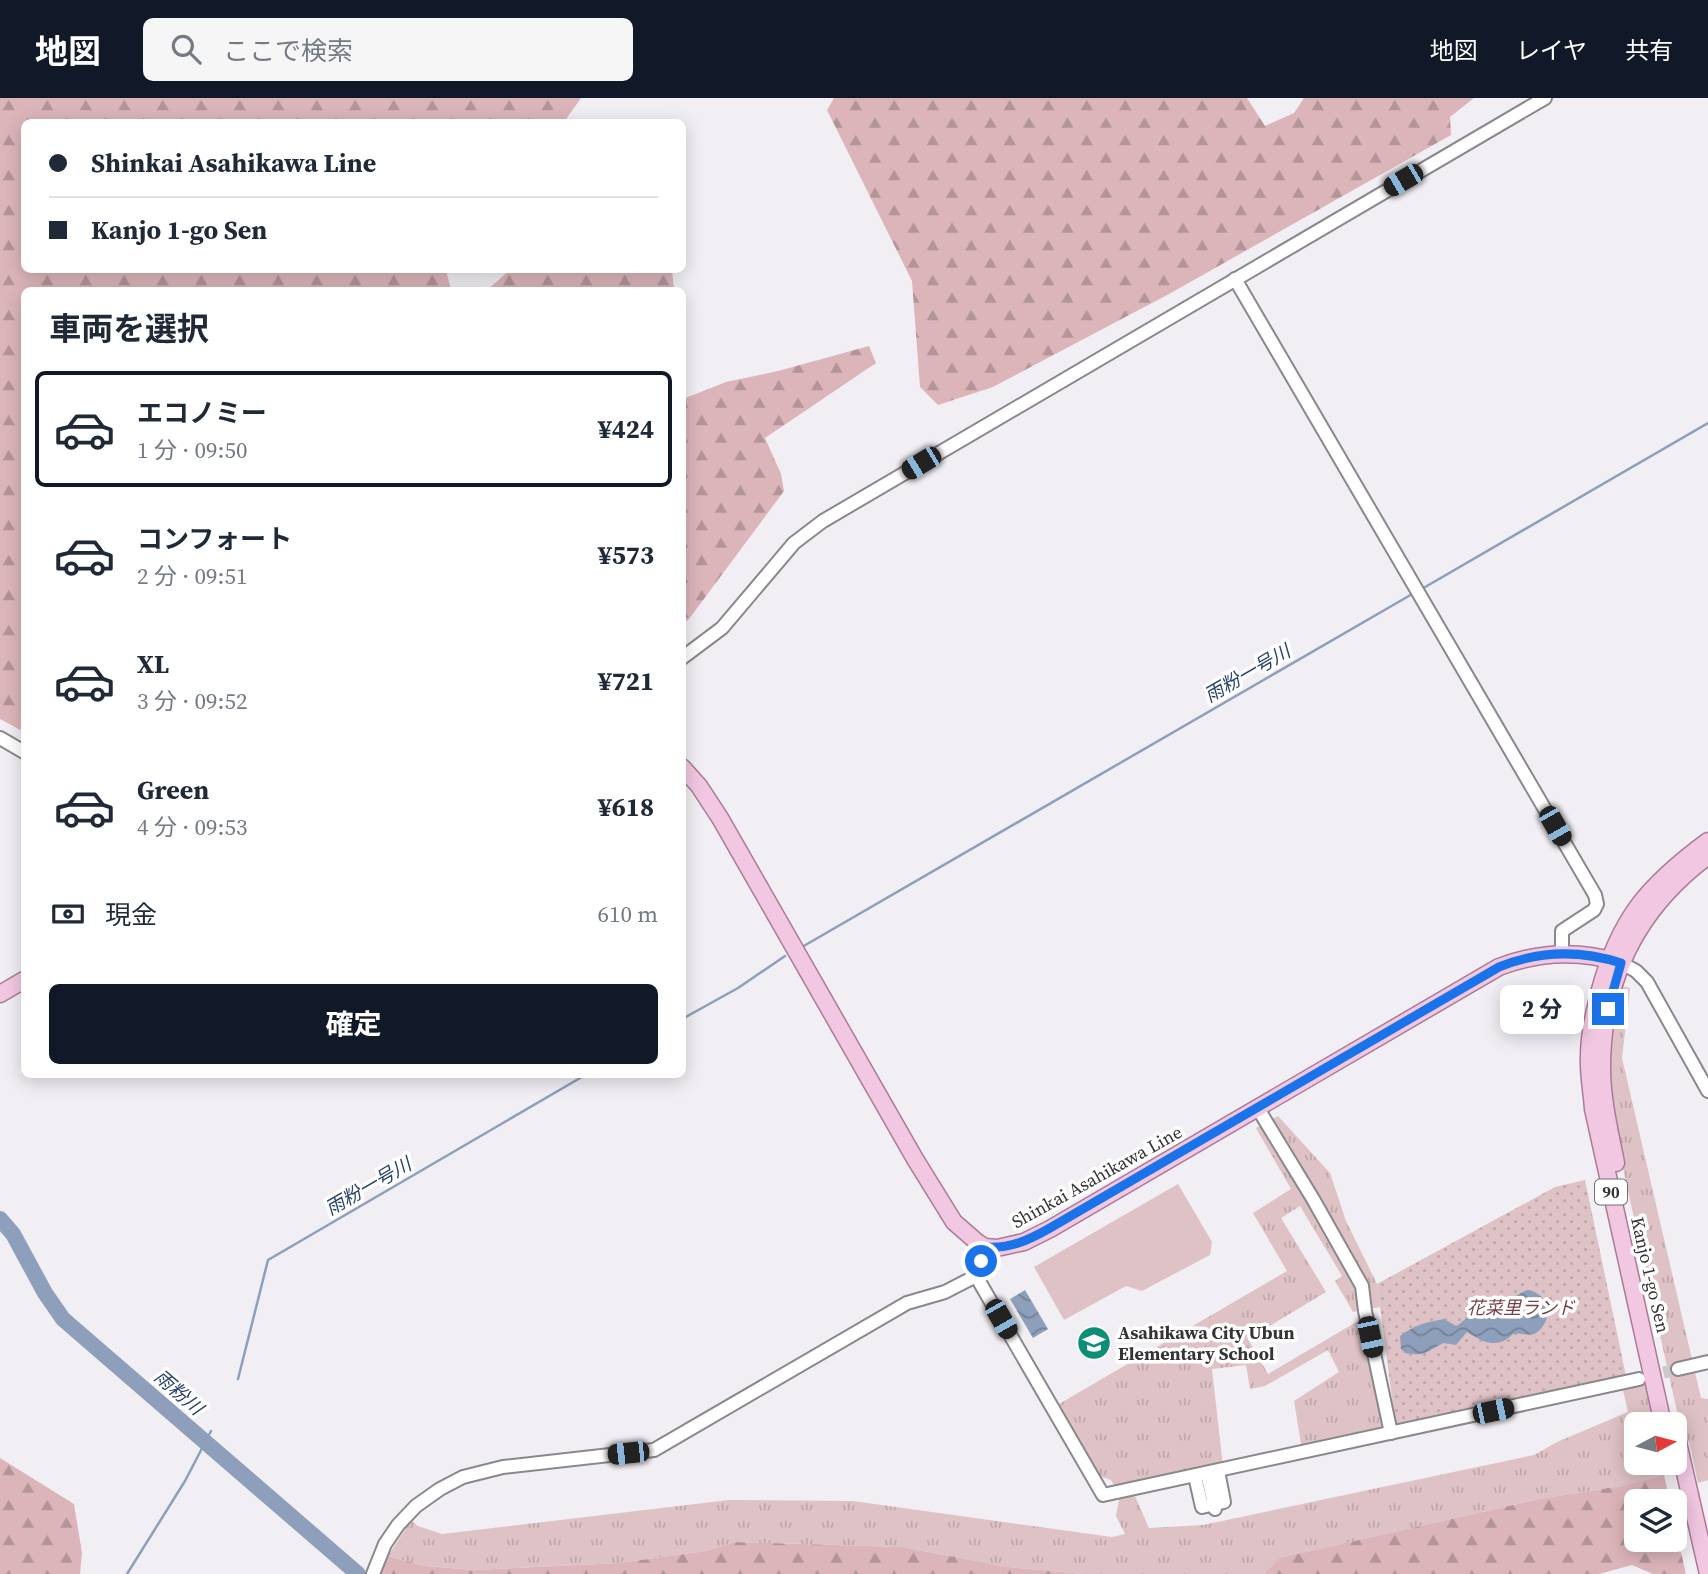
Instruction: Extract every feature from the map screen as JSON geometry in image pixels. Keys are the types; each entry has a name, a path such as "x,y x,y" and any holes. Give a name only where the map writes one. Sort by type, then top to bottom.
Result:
{"main road":[{"path":"686,771 720,818 908,1147 954,1222 985,1247"},
{"name":"Kanjo 1-go Sen","path":"1671,1412 1604,1098 1603,1040 1615,942 1636,908 1654,886 1708,841"},
{"name":"Kanjo 1-go Sen","path":"1660,1412 1594,1109 1588,1059 1590,1032 1614,961 1665,893 1687,871 1708,856"},
{"name":"Shinkai Asahikawa Line","path":"985,1247 1008,1247 1042,1233 1499,967 1523,958 1562,954 1614,961"},
{"path":"0,994 21,982"},
{"path":"1675,1475 1696,1574"},
{"name":"90","path":"1686,1475 1708,1574"}],"street":[{"path":"686,656 722,628 794,542 823,522 1545,98"},
{"path":"1235,279 1595,895 1597,904 1594,910 1562,931 1562,954"},
{"path":"0,738 21,750"},
{"path":"1614,961 1636,971 1647,982 1708,1091"},
{"path":"1257,1107 1362,1286 1391,1433"},
{"path":"373,1574 385,1544 398,1525 416,1506 440,1489 463,1477 503,1467 654,1450 907,1303 945,1292 976,1276 985,1247"},
{"path":"976,1276 1103,1495 1639,1379"},
{"path":"1678,1369 1708,1363"},
{"path":"1207,1473 1212,1499 1207,1473"}],"green space":[{"path":"0,98 581,98 566,119 21,119 21,273 447,273 450,287 21,287 21,730 0,719"},
{"path":"834,98 1247,98 1265,126 1294,113 1304,98 1474,98 1450,117 1451,135 1169,294 993,387 938,405 920,387 912,281 827,110"},
{"path":"507,273 672,273 674,287 490,287"},
{"path":"869,346 876,363 765,438 781,474 784,491 686,622 686,398 726,382"},
{"path":"1619,985 1630,988 1622,1058 1701,1398 1708,1399 1708,1480 1698,1483 1687,1442 1687,1412 1677,1412 1610,1110 1607,1067"},
{"path":"1278,1116 1330,1173 1346,1221 1377,1284 1380,1307 1353,1312 1335,1281 1342,1276 1300,1206 1281,1218 1326,1292 1248,1339 1268,1374 1358,1321 1365,1320 1387,1427 1383,1432 1302,1450 1294,1401 1339,1372 1328,1350 1265,1386 1250,1389 1246,1365 1212,1369 1224,1475 1134,1494 1149,1528 1203,1525 1534,1455 1557,1442 1624,1414 1624,1475 1664,1475 1620,1486 1539,1499 1281,1558 1264,1574 1083,1574 1008,1567 902,1547 734,1542 706,1551 619,1563 474,1570 425,1566 388,1556 411,1520 418,1526 442,1534 729,1500 853,1501 1112,1537 1125,1534 1116,1516 1119,1500 1115,1487 1111,1480 1099,1476 1059,1404 1287,1271 1253,1213 1291,1189 1256,1128"},
{"name":"花菜里ランド","path":"1585,1180 1626,1376 1396,1428 1377,1284 1555,1187"},
{"path":"1178,1184 1212,1242 1210,1255 1142,1291 1126,1286 1064,1320 1034,1267"},
{"path":"1647,1371 1656,1412 1628,1412 1620,1377"},
{"path":"0,1458 74,1504 82,1553 80,1574 0,1574"},
{"path":"1664,1475 1667,1489 1624,1489 1624,1552 1681,1552 1686,1574 1653,1574 1632,1565 1599,1574 1264,1574 1280,1558 1539,1499 1620,1486"},
{"path":"734,1542 902,1547 1008,1567 1083,1574 380,1574 388,1556 425,1566 474,1570 619,1563 706,1551"}],"water":[{"path":"1025,1290 1048,1329 1033,1338 1010,1299"},
{"path":"1527,1290 1540,1296 1547,1307 1546,1321 1536,1333 1513,1334 1502,1342 1491,1343 1467,1332 1456,1345 1444,1343 1418,1354 1405,1353 1401,1349 1400,1336 1405,1332 1444,1319 1456,1326 1484,1300 1512,1298"}],"waterway":[{"name":"雨粉一号川","path":"1420,590 1708,423"},
{"name":"雨粉一号川","path":"802,947 1414,593"},
{"name":"雨粉一号川","path":"686,1017 738,988 785,956"},
{"name":"雨粉一号川","path":"238,1379 268,1260 580,1078"},
{"name":"雨粉川","path":"0,1219 13,1234 45,1293 63,1319 358,1574"},
{"name":"雨粉一号川","path":"127,1574 185,1481 211,1431"}],"tunnel":[{"path":"1646,1377 1678,1369"}],"place":[{"name":"Asahikawa City Ubun Elementary School","path":"1094,1343"}],"route":[{"path":"981,1261 985,1247 1008,1247 1050,1228 1499,967 1523,958 1548,954 1578,954 1621,963 1608,1009"}]}
